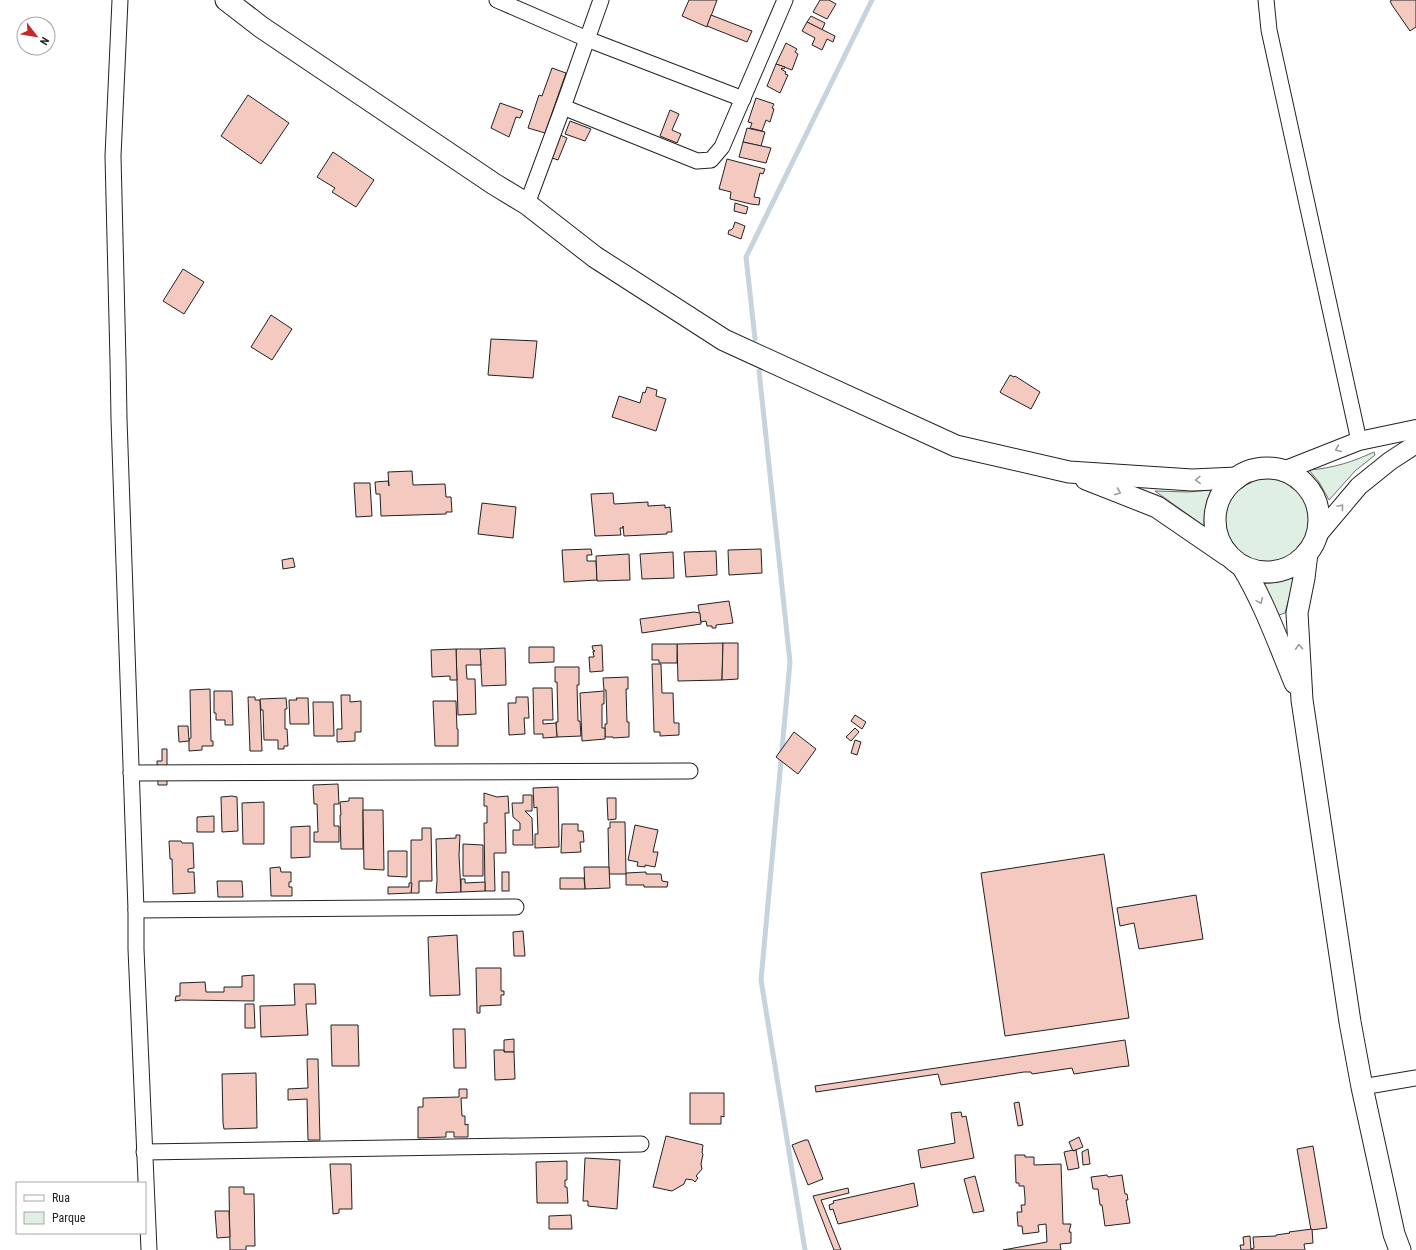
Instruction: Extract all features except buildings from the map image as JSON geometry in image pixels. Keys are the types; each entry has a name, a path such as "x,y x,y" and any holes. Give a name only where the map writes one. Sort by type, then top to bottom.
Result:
{"main road":[{"path":"226,0 261,27 488,180 527,204 595,257 724,340 956,446 1069,472 1157,507 1235,561 1259,572 1277,572 1294,565 1312,545"},
{"path":"1302,700 1270,622 1252,583 1219,540 1215,523 1217,506 1225,490 1237,478 1251,471 1267,468 1283,471 1298,478 1309,490 1317,505 1319,521 1304,578 1297,613 1302,700 1350,1022 1362,1087 1394,1234 1400,1250"},
{"path":"1069,472 1192,480 1237,478"}],"street":[{"path":"120,0 113,156 119,427 145,1182"},
{"path":"497,0 587,39 743,99"},
{"path":"527,204 601,0"},
{"path":"563,107 697,161 711,160 722,147 785,0"},
{"path":"1266,0 1269,30 1359,441"},
{"path":"1283,471 1359,441 1416,429"},
{"path":"1359,441 1374,445 1379,450 1381,456 1378,470"},
{"path":"1312,545 1359,486 1390,461 1416,444"},
{"path":"131,773 690,771"},
{"path":"136,910 516,908"},
{"path":"1362,1087 1416,1078"},
{"path":"144,1152 641,1144"},
{"path":"146,1201 148,1250"}],"green space":[{"path":"1374,452 1375,455 1355,471 1329,500 1319,482 1309,470 1343,464"},
{"path":"1268,478 1284,482 1298,491 1307,505 1311,521 1307,537 1298,551 1284,560 1268,564 1252,560 1238,551 1229,537 1225,521 1229,505 1238,491 1252,482"},
{"path":"1211,490 1204,517 1204,526 1155,491 1188,492"},
{"path":"1295,576 1285,613 1279,615 1261,584 1278,582"}],"waterway":[{"path":"755,339 746,257 872,0"},
{"path":"759,371 790,662 761,980 805,1250"}]}
